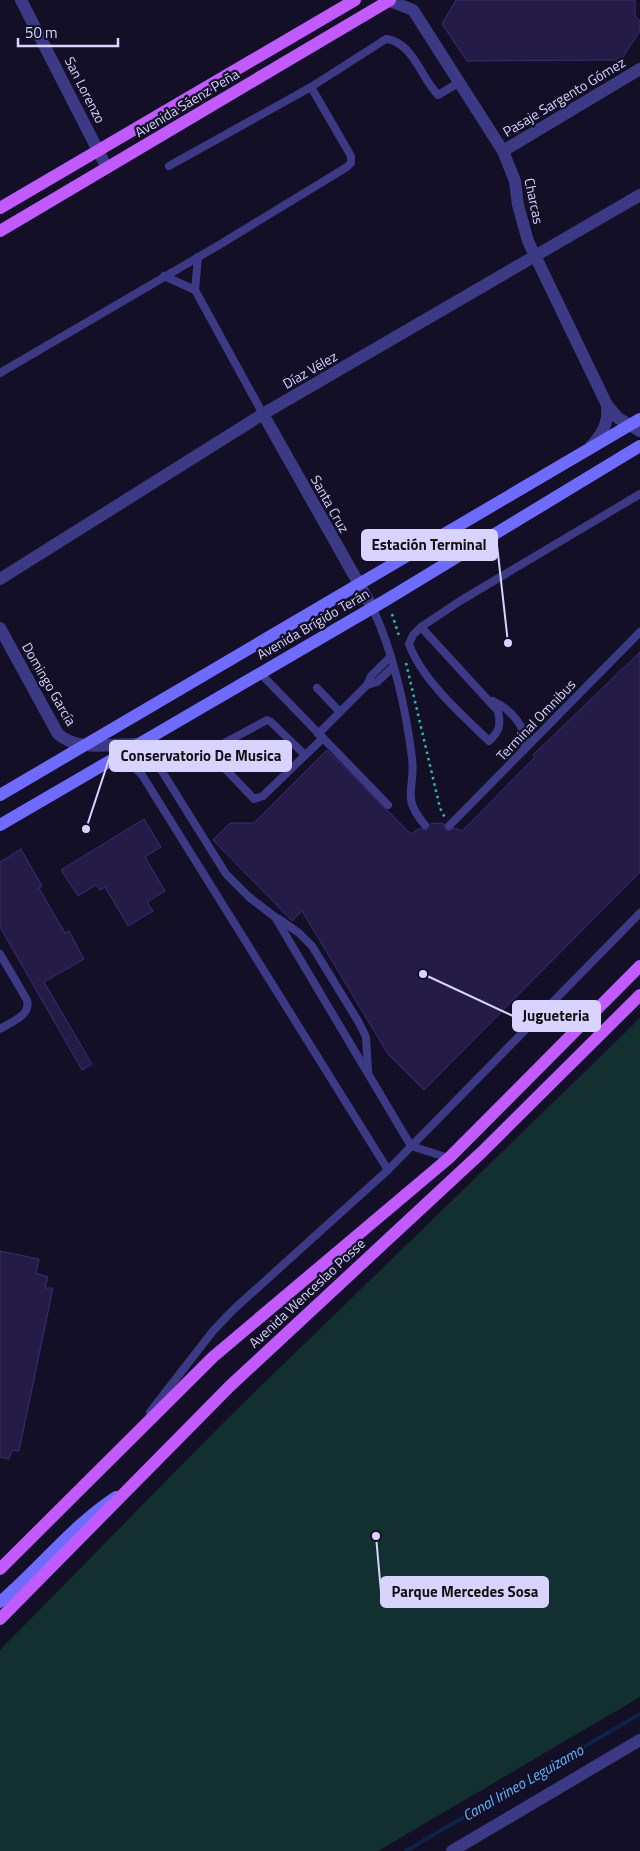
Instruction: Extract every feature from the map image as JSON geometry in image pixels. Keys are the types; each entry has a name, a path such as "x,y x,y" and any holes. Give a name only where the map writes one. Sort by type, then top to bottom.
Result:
{"main road":[{"name":"Avenida Sáenz Peña","path":"0,208 355,0"},
{"name":"Avenida Sáenz Peña","path":"0,231 388,0"},
{"name":"Avenida Brígido Terán","path":"0,795 81,745 589,449 634,428 640,419"},
{"name":"Avenida Brígido Terán","path":"0,825 141,744 640,446"},
{"path":"0,1569 239,1333 373,1224 449,1158 640,966"},
{"name":"Avenida Wenceslao Posse","path":"0,1619 230,1386 482,1152 640,995"},
{"path":"0,1602 93,1512 123,1493"},
{"path":"0,1562 30,1538"}],"street":[{"name":"San Lorenzo","path":"21,0 108,168"},
{"name":"Charcas","path":"388,0 413,10 504,151 516,181 518,205 534,256 607,404 618,418 634,428"},
{"name":"Pasaje Sargento Gómez","path":"504,151 640,69"},
{"name":"Díaz Vélez","path":"0,579 263,414 640,195"},
{"path":"589,449 604,431 608,418 607,404"},
{"name":"Santa Cruz","path":"263,414 372,607"},
{"name":"Domingo García","path":"0,628 58,734 66,741 81,745 141,744"},
{"path":"452,1851 640,1740"}],"lane":[{"path":"169,166 311,87 386,39 393,39 404,45 438,95 460,82"},
{"path":"0,373 198,257 351,163 351,156 311,87"},
{"path":"198,257 195,290 263,414"},
{"path":"164,276 195,290"},
{"path":"421,627 490,700 498,711 501,725 496,735 490,741 467,719 414,658 409,644 413,635 421,627 488,583 640,494"},
{"path":"372,607 384,630 412,760 409,795 413,812 425,825"},
{"name":"Terminal Omnibus","path":"449,826 640,632"},
{"path":"305,755 267,720 262,720 215,748 213,752 214,757 254,798 263,796 305,755 340,712 367,685 371,676 390,657"},
{"path":"367,685 376,682 393,667"},
{"path":"260,672 388,805"},
{"path":"316,688 340,712"},
{"path":"490,700 504,708 522,727 526,741 524,750"},
{"path":"141,744 158,766 226,874 249,897 299,933 312,946 366,1037 368,1074"},
{"path":"120,756 142,775 388,1170"},
{"path":"133,1436 213,1331 388,1170 640,913"},
{"path":"275,917 411,1146 449,1158"},
{"path":"0,954 27,1000 29,1007 26,1013 0,1029"}],"path":[{"path":"392,614 397,625 402,647"},
{"path":"404,657 440,808 449,826"}],"green space":[{"path":"640,1018 640,1697 378,1851 0,1851 0,1650 224,1422"}],"building":[{"path":"456,0 635,0 635,16 640,21 640,31 621,60 467,61 442,24"},
{"path":"640,652 640,872 424,1090 388,1054 302,911 292,921 213,840 230,823 254,823 327,750 411,834 420,828 426,830 430,824 439,823 444,824 447,831 455,828 462,831 535,757 533,755"},
{"path":"144,819 161,847 145,857 165,891 147,902 153,911 128,926 105,887 100,890 96,885 78,896 61,870"},
{"path":"21,849 42,886 39,888 65,933 69,931 84,959 44,982 92,1064 82,1070 0,927 0,862"},
{"path":"0,1251 39,1259 36,1273 48,1277 45,1288 53,1288 19,1451 12,1450 9,1459 0,1457"}],"waterway":[{"name":"Canal Irineo Leguizamo","path":"406,1851 640,1714"}],"place":[{"name":"Estación Terminal","path":"508,643"},
{"name":"Conservatorio De Musica","path":"86,829"},
{"name":"Jugueteria","path":"423,974"},
{"name":"Parque Mercedes Sosa","path":"376,1536"}]}
